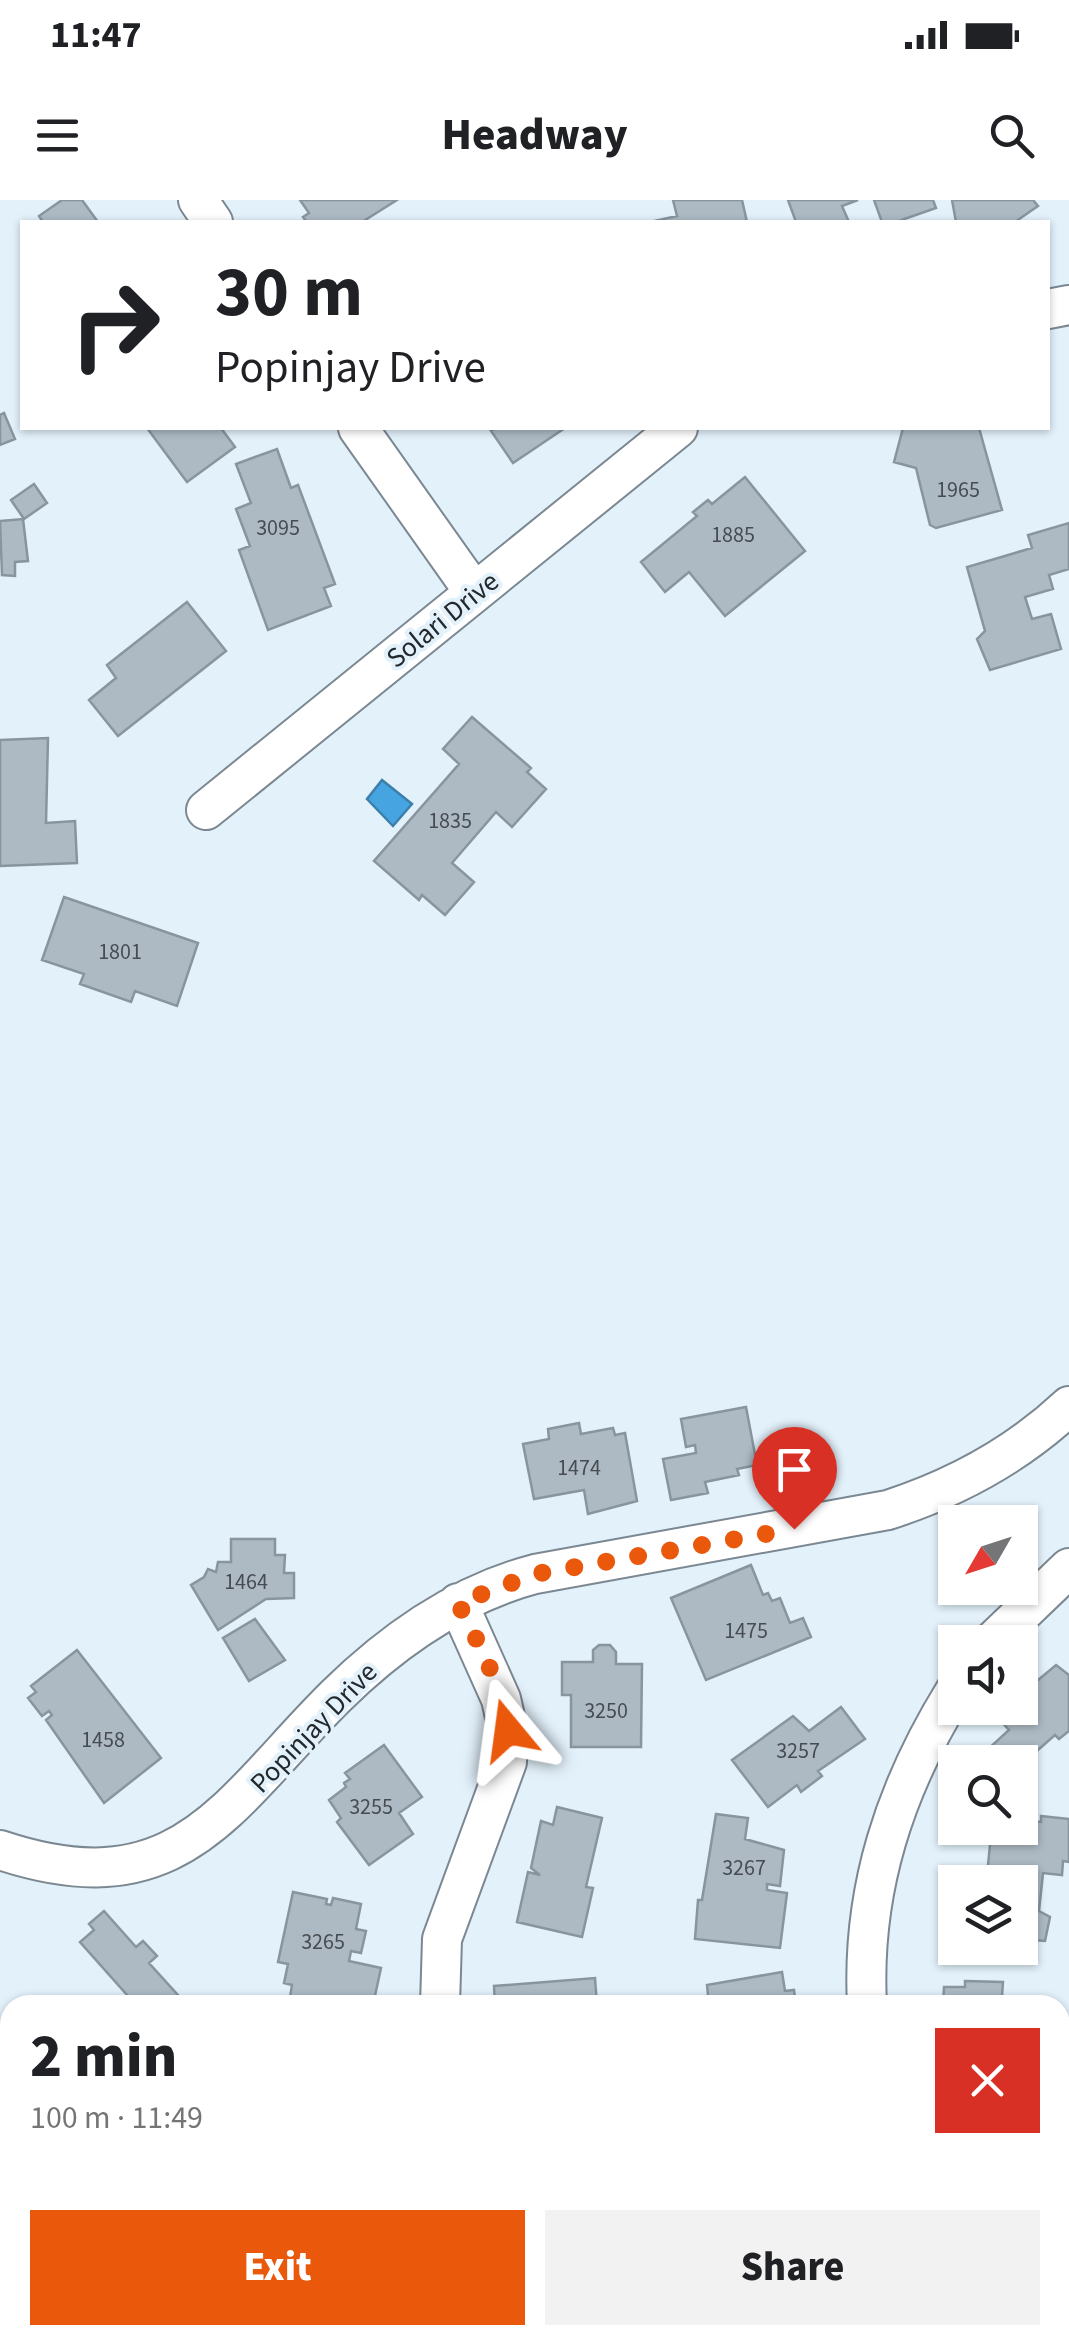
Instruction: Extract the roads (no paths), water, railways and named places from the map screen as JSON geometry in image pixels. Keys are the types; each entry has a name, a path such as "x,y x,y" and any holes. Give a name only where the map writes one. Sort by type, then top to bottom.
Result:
{"street":[{"path":"359,430 474,592"},
{"name":"Solari Drive","path":"206,810 676,430"},
{"name":"Popinjay Drive","path":"0,1850 85,1867 155,1856 185,1844 242,1800 337,1696 372,1664 458,1603 535,1574 888,1510 930,1496 1013,1453 1069,1406"},
{"path":"1010,1625 1069,1568"},
{"path":"440,1995 442,1939 507,1762 508,1730 501,1699 458,1603"},
{"path":"867,1995 866,1949 878,1860 914,1764 938,1722"}],"water":[{"path":"382,780 412,804 393,826 367,799"}]}
